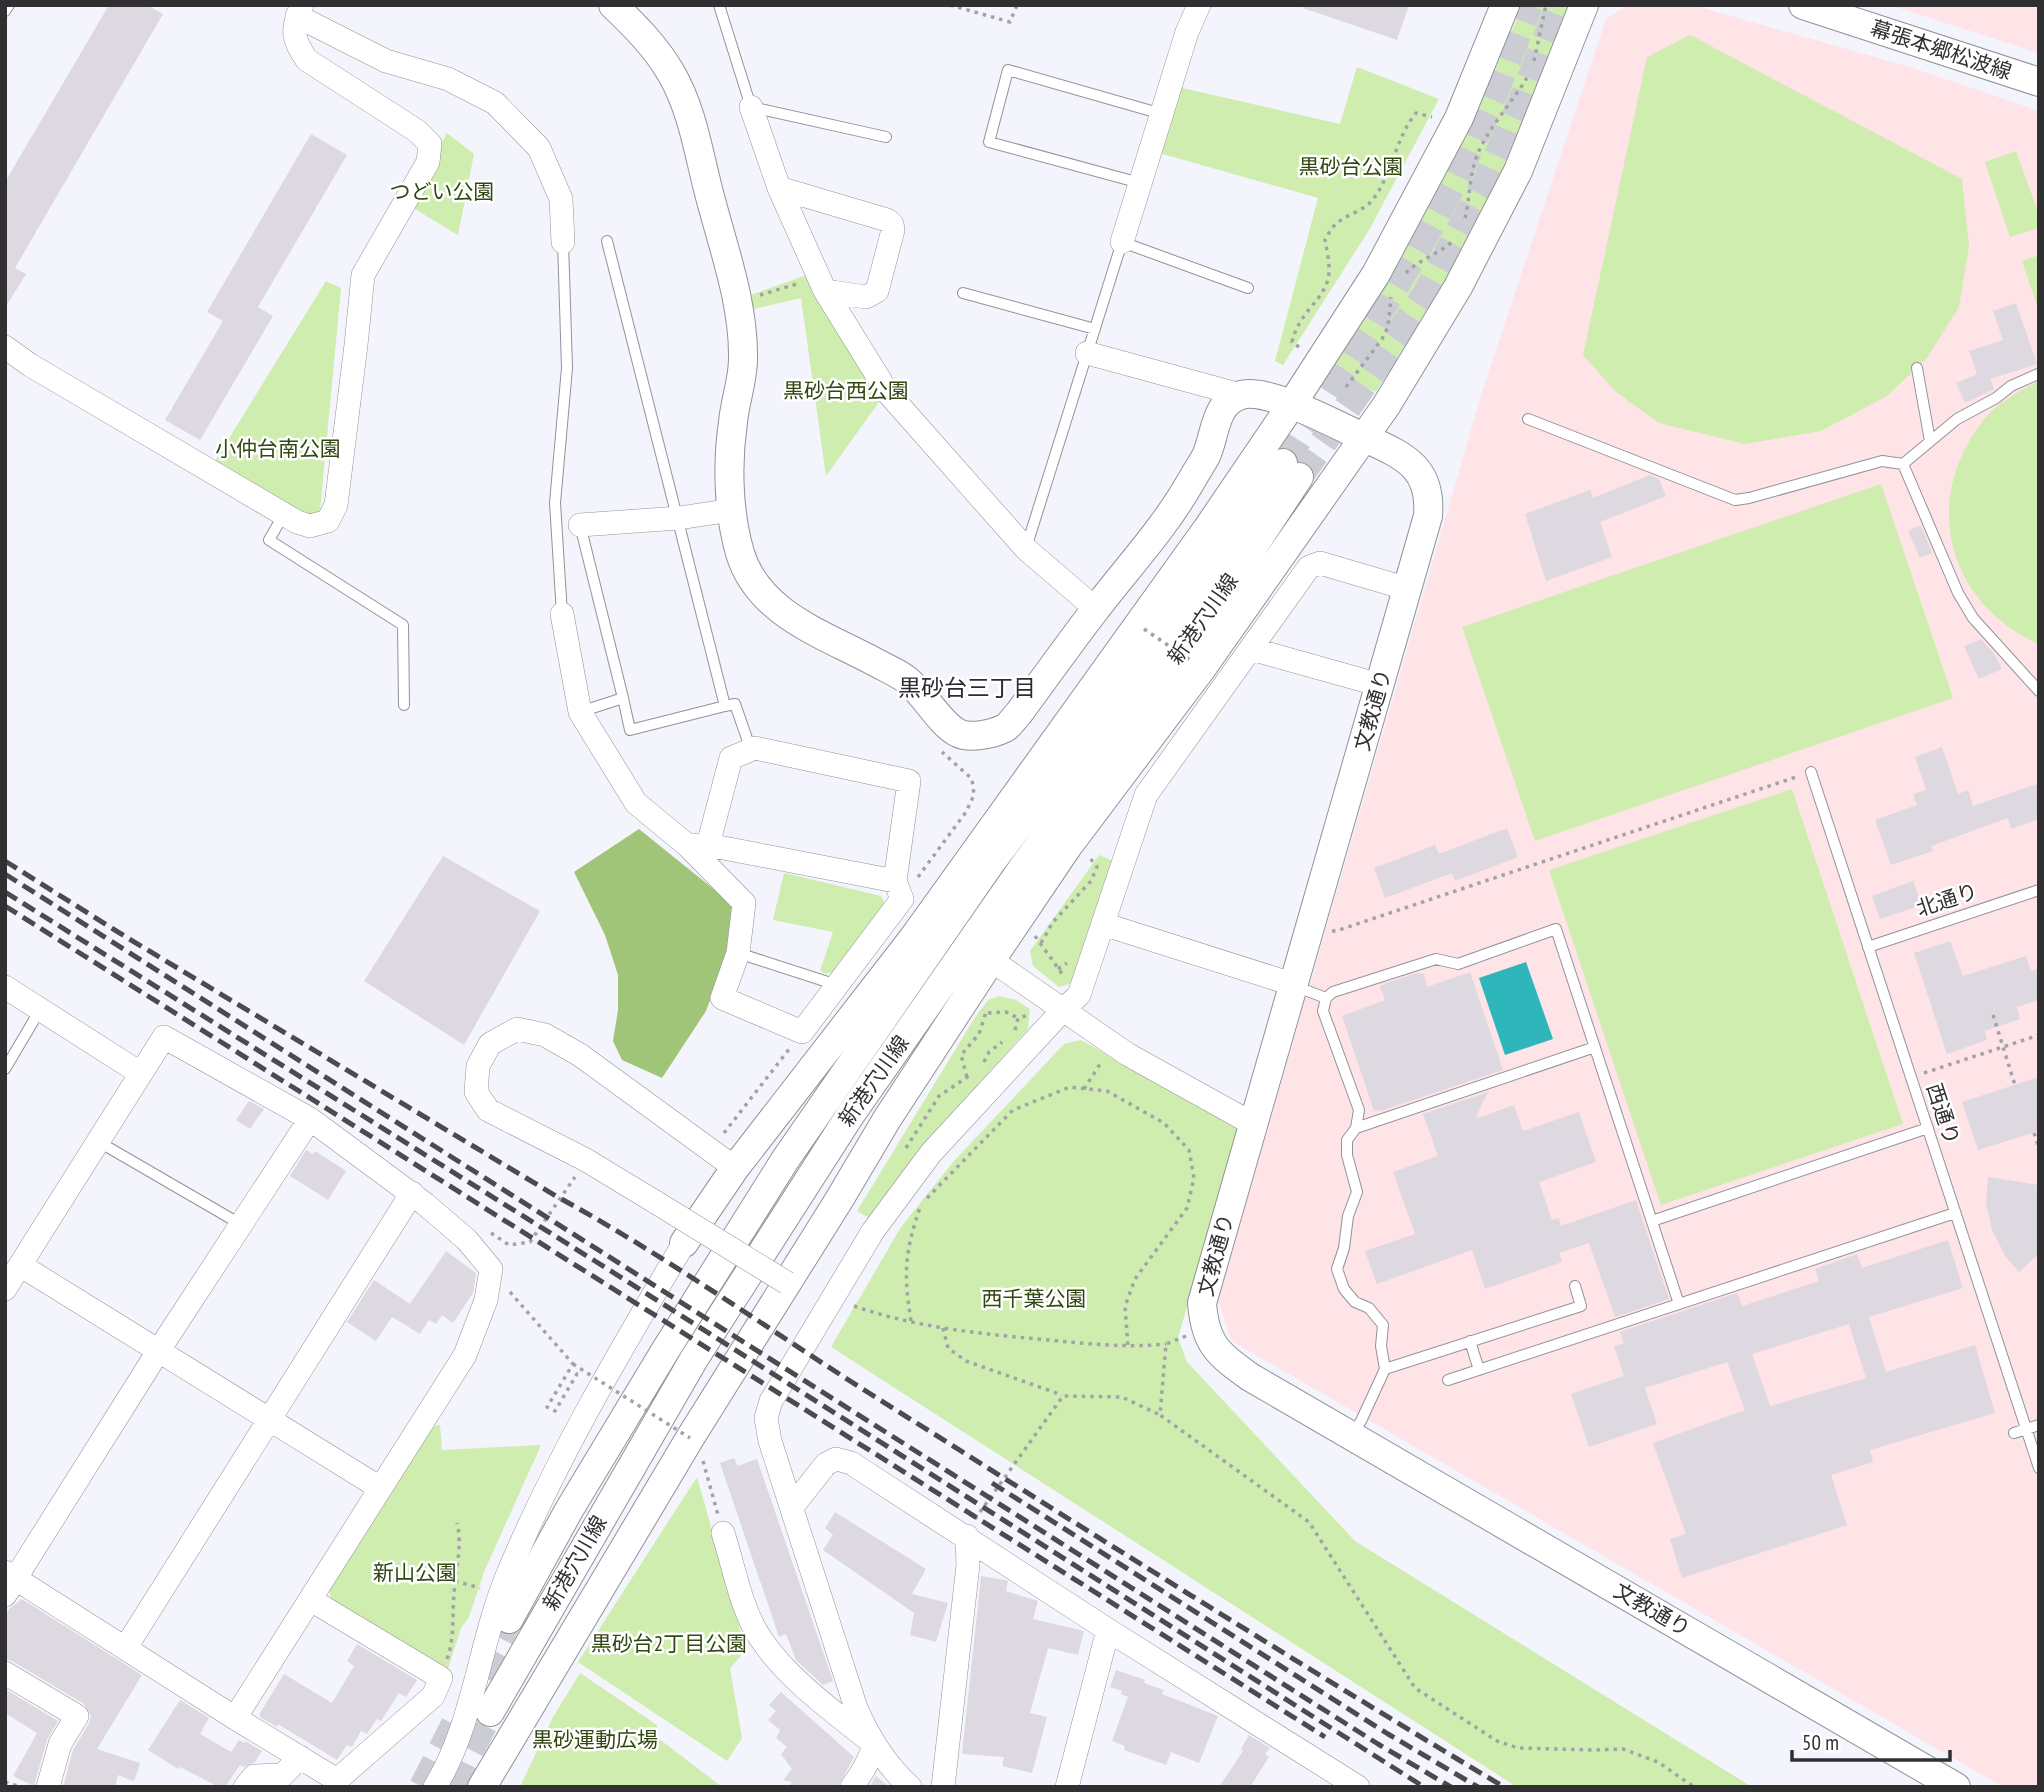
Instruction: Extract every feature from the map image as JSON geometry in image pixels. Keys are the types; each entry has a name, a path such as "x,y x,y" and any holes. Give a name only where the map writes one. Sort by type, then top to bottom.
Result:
{"street":[{"path":"613,5 656,49 691,118 738,302 743,333 743,363 732,423 729,469 732,510 740,554 753,582 782,613 905,678 924,696 944,722 958,733 968,736 985,734 1005,727 1019,713 1178,504 1207,454 1219,414 1231,399 1241,395"},
{"path":"1122,242 1187,32 1199,5"},
{"path":"435,1787 465,1716 506,1578 537,1510 561,1460 684,1243 735,1168 914,937 1207,529 1292,404 1383,262 1459,118 1505,5"},
{"path":"482,1787 696,1446 787,1283 887,1119 991,960 1068,846 1202,668 1387,406 1458,287 1518,171 1584,5"},
{"name":"幕張本郷松波線","path":"1803,5 2039,82"},
{"path":"5,347 30,365 297,522 310,526 328,521 336,505 363,275 428,162 429,144 417,131 307,60 297,46 293,34 299,10 386,61 447,79 495,103 539,148 561,199 563,242"},
{"path":"751,107 779,188 822,284 888,393 1026,549 1096,609"},
{"path":"779,188 887,220 892,224 893,230 877,290 866,297 822,284"},
{"path":"1087,353 1241,395"},
{"name":"文教通り","path":"1241,395 1255,393 1292,404 1404,459 1426,482 1430,497 1429,516 1380,685 1300,987 1253,1124 1202,1303 1204,1325 1212,1345 1230,1362 1351,1436 1956,1787"},
{"name":"新港穴川線","path":"490,1712 695,1359 849,1117 1024,866 1201,625 1291,470 992,861 785,1160 637,1396 569,1510 509,1619"},
{"path":"580,525 679,518 732,510"},
{"path":"910,1787 887,1764 856,1708 770,1441 766,1418 771,1401 873,1231 931,1153 1079,995 1146,795 1309,567 1321,563 1408,589"},
{"path":"562,614 580,712 636,803 697,845 744,903 738,953 722,999 802,1032 837,985 898,890 909,781 755,748 731,758 697,845"},
{"path":"1251,649 1380,685"},
{"path":"697,845 898,890"},
{"path":"1103,924 1300,987"},
{"path":"991,960 1127,1054 1253,1124"},
{"path":"5,987 140,1073"},
{"path":"735,1168 580,1055 545,1035 517,1030 490,1044 478,1066 476,1092 488,1110 586,1160 787,1283"},
{"path":"5,1289 164,1037 310,1119 412,1193 467,1240 491,1269 486,1300 466,1355 235,1718"},
{"path":"310,1119 9,1582 126,1647 337,1780 433,1696 441,1678 311,1600"},
{"path":"126,1647 412,1193"},
{"path":"20,1265 380,1488"},
{"path":"792,1507 826,1464 836,1459 852,1463 1108,1630 1324,1778 1358,1787"},
{"path":"723,1533 741,1590 761,1639 809,1691 875,1745"},
{"path":"943,1787 968,1565 967,1536"},
{"path":"1067,1787 1108,1630"},
{"path":"5,1673 77,1716 60,1744 48,1787"},
{"path":"852,1787 875,1745"},
{"path":"245,1787 254,1776 283,1775 300,1756"}],"lane":[{"path":"5,11 9,5"},
{"path":"719,5 751,107 886,136"},
{"path":"1140,183 989,142 1008,70 1162,114"},
{"path":"607,241 725,706"},
{"path":"562,614 555,503 567,368 563,242"},
{"path":"1026,549 1122,242 1248,288"},
{"path":"963,293 1095,329"},
{"path":"1917,368 1930,441"},
{"path":"1528,419 1735,500 1882,461 1903,464 1957,419 1996,398 2011,386 2038,374"},
{"path":"1903,464 1958,593 1986,633 2039,691"},
{"path":"284,514 269,540 403,625 404,705"},
{"path":"580,525 630,730 735,704 751,750"},
{"path":"580,712 623,698"},
{"name":"西通り","path":"1811,772 2039,1468"},
{"name":"北通り","path":"1868,947 2039,890"},
{"path":"1351,1436 1385,1368 1381,1346 1383,1325 1369,1308 1355,1302 1344,1289 1337,1269 1344,1248 1348,1216 1357,1192 1347,1155 1347,1140 1356,1128 1359,1110 1323,1010 1326,998 1333,992 1436,959 1458,964 1556,929 1679,1304"},
{"path":"738,953 837,985"},
{"path":"1300,987 1326,998"},
{"path":"5,1069 40,1010"},
{"path":"1356,1128 1595,1047"},
{"path":"1652,1221 1928,1128"},
{"path":"99,1142 242,1225"},
{"path":"1448,1380 1955,1213"},
{"path":"1385,1368 1581,1306 1575,1286"},
{"path":"1470,1342 1479,1370"},
{"path":"2014,1433 2039,1425"}],"path":[{"path":"950,5 1010,22 1017,5"},
{"path":"1464,222 1470,178 1477,155 1531,71 1546,5"},
{"path":"1306,352 1292,342 1300,319 1321,295 1328,279 1325,240 1334,225 1357,213 1374,199 1408,124 1416,113 1434,118"},
{"path":"1404,274 1444,250 1461,233"},
{"path":"738,302 822,284"},
{"path":"1346,387 1382,339 1388,327 1391,297"},
{"path":"1144,629 1193,662"},
{"path":"898,890 965,812 974,795 972,779 944,757 937,744"},
{"path":"1322,930 1336,931 1811,772"},
{"path":"1041,943 1053,922 1091,881 1097,867 1090,858"},
{"path":"1035,935 1065,979"},
{"path":"978,1009 988,1013 1006,1012 1018,1018"},
{"path":"967,1077 961,1055 979,1034 988,1013"},
{"path":"1993,1015 2015,1085"},
{"path":"710,1150 802,1032"},
{"path":"1911,1077 2039,1035"},
{"path":"1084,1089 1105,1056"},
{"path":"911,1321 905,1284 908,1245 922,1203 1013,1110 1070,1087 1107,1091 1164,1123 1189,1150 1194,1178 1187,1208 1135,1279 1125,1306 1128,1347"},
{"path":"2034,1133 2039,1148"},
{"path":"489,1232 509,1245 530,1242 586,1160"},
{"path":"491,1269 573,1364 696,1446 723,1533"},
{"path":"850,1304 884,1316 971,1333 1128,1347 1166,1344 1187,1335"},
{"path":"943,1328 948,1348 966,1361 1063,1396 1122,1397 1160,1415 1309,1522 1415,1688 1497,1741 1518,1748 1594,1751 1623,1749 1658,1762 1694,1787"},
{"path":"1160,1415 1166,1344"},
{"path":"573,1364 547,1408 555,1411 577,1374"},
{"path":"967,1536 970,1526 1063,1396"},
{"path":"436,1675 444,1664 453,1633 452,1616 461,1539 457,1523"},
{"path":"455,1581 483,1589"},
{"path":"5,1782 20,1787"}],"shaded area":[{"path":"1629,5 1692,5 1913,68 2039,111 2039,1787 2003,1787 1232,1341 1218,1300 1483,389 1606,19"},
{"path":"1890,5 2039,5 2039,53"}],"green space":[{"path":"1525,5 1571,5 1567,22 1479,225 1376,392 1326,370 1484,96"},
{"path":"1690,35 1962,179 1969,246 1959,307 1927,358 1887,396 1821,431 1745,444 1659,423 1616,392 1583,355 1647,57"},
{"name":"黒砂台公園","path":"1357,67 1439,99 1369,230 1283,365 1275,361 1318,198 1156,152 1178,87 1340,124"},
{"name":"つどい公園","path":"447,133 474,154 458,235 408,205"},
{"path":"2016,151 2039,215 2039,228 2010,237 1985,162"},
{"path":"2039,255 2039,311 2022,261"},
{"name":"黒砂台西公園","path":"812,273 884,395 826,476 801,298 753,309 751,295"},
{"name":"小仲台南公園","path":"326,281 341,288 320,511 304,518 212,466"},
{"path":"2039,381 2039,644 2007,625 1982,602 1964,575 1952,545 1949,513 1953,480 1965,448 1986,417 2004,401"},
{"path":"1881,484 1953,698 1535,841 1462,627"},
{"path":"1792,789 1903,1124 1661,1205 1549,870"},
{"path":"639,829 737,908 736,931 706,1011 662,1078 622,1060 613,1041 618,1010 618,975 605,935 574,872"},
{"path":"1099,855 1118,863 1080,981 1059,987 1033,966 1030,951"},
{"path":"784,873 881,896 886,906 837,971 826,974 820,971 833,932 773,920"},
{"path":"999,996 1016,1000 1030,1009 1028,1029 926,1142 872,1220 857,1211 974,1019 988,1000"},
{"name":"西千葉公園","path":"1081,1040 1238,1128 1178,1338 1187,1362 1355,1541 1752,1787 1517,1787 831,1347 901,1227 953,1162 1064,1044"},
{"name":"新山公園","path":"440,1425 442,1450 541,1445 484,1572 469,1617 461,1628 447,1672 331,1600 329,1588 427,1431"},
{"name":"黒砂台2丁目公園","path":"697,1477 746,1650 730,1668 742,1738 727,1761 578,1662"},
{"name":"黒砂運動広場","path":"580,1673 657,1725 658,1738 722,1787 520,1787 553,1717"}],"water":[{"path":"1526,962 1553,1039 1505,1055 1479,978"}],"building":[{"path":"109,5 147,5 163,14 15,268 26,274 5,308 5,182"},
{"path":"1304,5 1409,5 1397,40 1303,8"},
{"path":"311,134 347,155 258,307 273,316 200,440 165,420 223,321 207,312"},
{"path":"2016,303 2037,364 1990,379 1994,389 1965,403 1956,383 1977,374 1969,351 2003,340 1993,311"},
{"path":"1650,475 1659,479 1666,496 1600,522 1612,557 1546,581 1525,514 1590,490 1593,498"},
{"path":"1921,525 1932,553 1920,558 1908,531"},
{"path":"1981,639 1995,655 2002,669 1979,679 1964,646"},
{"path":"1942,747 1958,794 1968,790 1973,806 2039,783 2039,819 2011,829 2008,818 1931,846 1933,851 1891,865 1875,820 1917,805 1913,794 1926,790 1915,757"},
{"path":"1507,828 1518,857 1455,881 1452,873 1385,898 1374,868 1435,845 1439,854"},
{"path":"443,856 540,911 464,1045 364,981"},
{"path":"1913,881 1922,905 1880,919 1872,896"},
{"path":"1950,941 1963,976 2026,956 2031,971 2039,968 2039,1000 2017,1007 2020,1019 1985,1031 1987,1040 1947,1054 1914,953"},
{"path":"1470,972 1503,1070 1374,1111 1342,1016 1385,1000 1380,987 1384,984 1417,973 1424,974 1427,987"},
{"path":"2039,1077 2039,1131 1978,1150 1962,1102"},
{"path":"1488,1092 1475,1119 1514,1105 1523,1131 1579,1112 1596,1162 1539,1182 1552,1220 1559,1218 1561,1226 1636,1200 1669,1299 1615,1317 1589,1243 1559,1253 1562,1262 1485,1289 1472,1250 1377,1284 1365,1251 1415,1234 1393,1172 1438,1156 1423,1114"},
{"path":"249,1101 264,1109 250,1129 236,1120"},
{"path":"306,1150 313,1154 315,1151 346,1171 328,1200 290,1176"},
{"path":"1988,1177 2039,1185 2039,1254 2019,1272 2006,1257 1992,1230 1986,1203"},
{"path":"1948,1240 1963,1288 1869,1317 1886,1372 1975,1345 1995,1413 1870,1450 1873,1462 1831,1475 1847,1525 1682,1578 1670,1539 1686,1534 1653,1443 1745,1410 1727,1362 1645,1388 1657,1424 1589,1447 1571,1394 1624,1376 1614,1346 1624,1343 1620,1332 1737,1293 1742,1306 1819,1281 1815,1269 1857,1254 1862,1268","holes":["1849,1324 1866,1378 1770,1406 1752,1354"]},
{"path":"446,1251 476,1273 473,1293 453,1323 442,1315 436,1324 429,1320 420,1334 392,1317 376,1341 347,1322 374,1280 410,1304"},
{"path":"734,1458 738,1466 757,1459 833,1681 823,1685 796,1660 786,1634 779,1637 720,1463"},
{"path":"835,1512 926,1569 912,1594 948,1603 936,1642 910,1635 914,1613 823,1550 833,1535 825,1528"},
{"path":"981,1576 1008,1581 1006,1591 1038,1601 1033,1619 1084,1631 1078,1655 1048,1648 1030,1713 1047,1717 1032,1773 1002,1766 1004,1757 962,1754"},
{"path":"22,1599 142,1675 97,1749 140,1763 133,1781 118,1775 115,1787 63,1787 73,1750 91,1716 84,1704 5,1659 5,1616 10,1608"},
{"path":"357,1644 417,1680 406,1697 399,1693 381,1721 377,1719 367,1734 361,1731 352,1747 347,1745 337,1760 278,1724 277,1727 260,1717 284,1674 332,1703 354,1666 347,1661"},
{"path":"1116,1670 1145,1680 1144,1683 1164,1690 1162,1694 1218,1716 1199,1763 1171,1752 1166,1765 1124,1750 1125,1746 1112,1741 1128,1697 1121,1694 1122,1691 1110,1687"},
{"path":"5,1689 58,1721 47,1740 34,1786 13,1776 37,1733 5,1713"},
{"path":"781,1692 854,1757 838,1787 789,1787 792,1782 783,1780 792,1769 781,1754 787,1747 776,1738 780,1730 768,1720 776,1711 769,1705"},
{"path":"180,1700 209,1718 200,1734 231,1752 239,1740 262,1751 255,1762 243,1767 240,1765 225,1787 219,1787 180,1767 178,1769 148,1750"},
{"path":"1249,1735 1270,1748 1265,1754 1269,1757 1250,1787 1219,1787 1243,1751 1241,1749"},
{"path":"876,1776 889,1787 869,1787"}],"tunnel":[{"path":"1283,463 1373,322 1437,214 1476,135 1529,5"},
{"path":"1299,477 1425,296 1486,182 1518,111 1560,5"},
{"path":"480,1675 509,1619"},
{"path":"451,1787 490,1712"},
{"path":"423,1787 455,1724"}],"railway":[{"path":"5,861 126,937 636,1242 1106,1542 1504,1787"},
{"path":"5,874 1378,1744 1451,1787"},
{"path":"5,892 595,1261 1424,1787"},
{"path":"5,906 1325,1737"},
{"path":"992,1483 1388,1734 1478,1787"}],"district":[{"name":"黒砂台三丁目","path":"967,688"}]}
